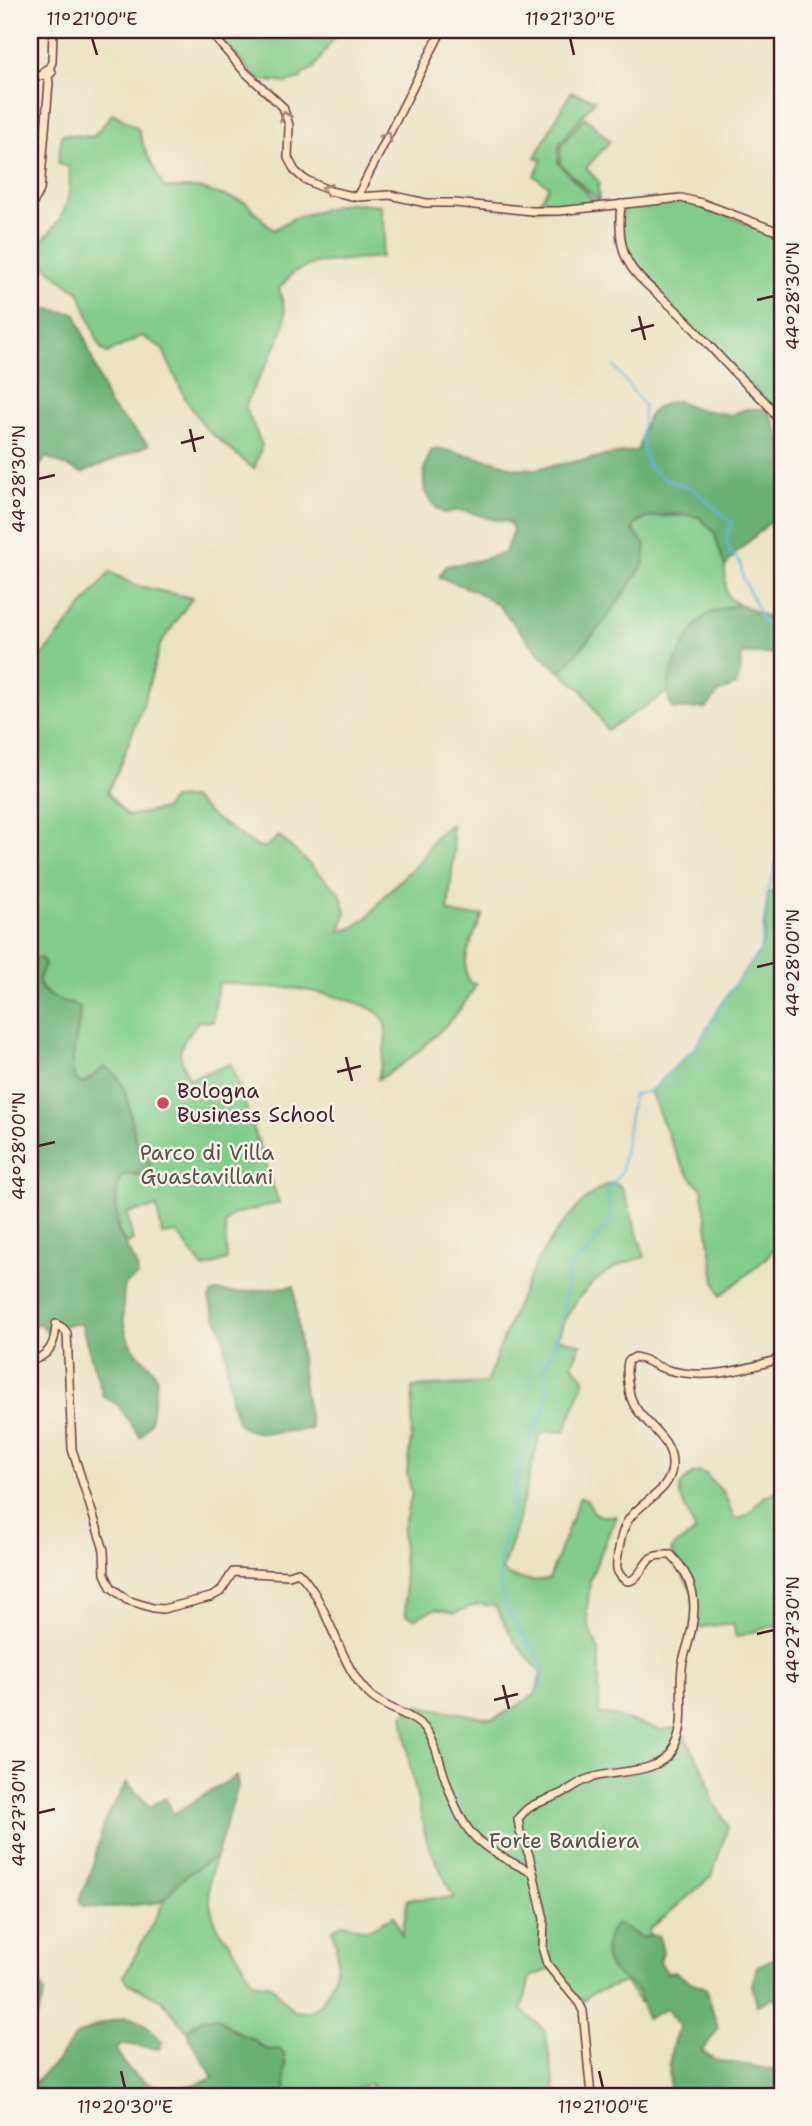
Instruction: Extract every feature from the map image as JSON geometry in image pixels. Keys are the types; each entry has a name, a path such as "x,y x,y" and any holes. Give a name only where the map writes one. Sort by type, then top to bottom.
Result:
{"street":[{"path":"30,209 38,197 40,183 47,73 52,62 53,30"},
{"path":"208,30 244,71 275,98 286,112 290,131 288,158 298,174 312,184 357,197 390,195 443,204 545,211 673,198 691,199 782,233"},
{"path":"357,197 442,30"},
{"path":"30,74 38,76 47,73"},
{"path":"621,204 618,233 632,268 641,280 688,322 736,375 769,405 782,430"},
{"path":"30,1361 43,1357 50,1350 55,1338 56,1324 63,1328 67,1333 72,1449 92,1506 111,1587 127,1600 153,1608 176,1607 220,1592 233,1572 289,1575 298,1572 332,1626 353,1673 372,1696 425,1728 433,1742 461,1819 469,1832 490,1850 529,1871 533,1870"},
{"path":"591,2096 583,2011 547,1964 543,1950 544,1919 518,1819 525,1808 558,1795 586,1779 653,1767 673,1750 678,1735 680,1676 696,1614 684,1568 671,1555 652,1557 640,1575 632,1580 624,1579 617,1566 621,1534 628,1520 641,1505 662,1489 668,1481 672,1466 665,1443 631,1398 626,1368 628,1361 635,1357 643,1358 663,1369 691,1375 738,1370 782,1358"}],"green space":[{"path":"211,30 339,30 314,68 302,74 301,79 286,83 259,80"},
{"path":"571,92 595,100 559,144 558,163 596,203 535,209 549,186 534,176 542,160 535,157"},
{"path":"113,113 138,129 164,188 198,188 245,202 273,230 294,218 346,203 380,205 385,234 381,257 315,263 294,272 279,288 285,313 280,338 245,407 262,445 254,469 207,430 186,400 162,348 142,336 107,353 101,349 79,291 54,274 33,251 63,214 69,194 69,167 58,164 62,134 93,137"},
{"path":"585,117 610,141 586,168 600,183 599,201 560,164 561,145"},
{"path":"674,200 692,202 782,237 782,422 774,407 731,367 733,363 706,342 670,306 627,252 620,231 624,206"},
{"path":"30,306 76,314 109,405 149,445 82,473 46,457 30,482"},
{"path":"677,401 698,409 731,415 746,409 768,409 782,441 782,511 736,553 725,567 714,532 699,517 666,515 641,520 635,524 633,530 646,546 644,563 603,623 560,672 540,654 498,605 475,591 439,577 446,566 505,553 513,529 507,522 466,511 444,513 436,507 424,485 425,469 431,451 437,448 514,468 535,469 638,450 645,424 652,411 666,403"},
{"path":"650,517 699,517 714,532 725,567 726,591 729,598 738,604 710,613 696,626 678,660 668,692 607,730 582,690 560,672 603,623 638,573 633,530 635,524"},
{"name":"Parco di Villa Guastavillani","path":"110,572 134,585 192,598 160,645 143,705 107,792 127,816 164,809 172,799 192,798 210,815 258,847 265,848 279,836 340,893 346,912 340,931 351,929 369,916 387,893 421,860 435,837 451,824 454,853 448,911 459,915 483,915 467,956 466,974 469,982 476,984 469,997 447,1024 419,1050 378,1079 386,1025 378,1013 354,1002 310,991 218,983 213,1022 198,1021 183,1043 180,1054 189,1079 231,1064 279,1203 232,1215 225,1224 227,1260 203,1268 177,1233 162,1235 157,1207 127,1213 133,1241 127,1244 120,1235 117,1193 120,1181 125,1174 138,1176 151,1164 139,1150 125,1092 114,1074 105,1068 82,1084 74,1078 73,1060 80,1007 54,998 44,991 38,979 42,971 42,959 30,957 30,666 32,669"},
{"path":"738,604 765,616 782,617 782,654 742,654 736,685 718,693 707,708 673,709 668,688 688,638 707,615"},
{"path":"768,891 782,897 782,1236 764,1260 720,1296 715,1281 702,1188 685,1170 678,1157 650,1091 695,1048 729,992 760,951 764,939"},
{"path":"30,957 42,959 45,965 39,981 44,991 80,1007 73,1060 74,1078 82,1084 105,1067 114,1073 125,1092 138,1147 151,1167 146,1175 123,1175 119,1180 116,1201 118,1231 137,1267 138,1275 124,1286 125,1330 132,1346 152,1368 157,1380 150,1423 140,1437 118,1405 103,1396 82,1324 67,1324 49,1333 39,1323 30,1327"},
{"name":"Forte Bandiera","path":"613,1183 620,1186 624,1192 645,1257 630,1261 602,1276 580,1296 564,1323 558,1338 581,1344 572,1364 584,1378 565,1432 547,1431 540,1435 502,1570 524,1580 549,1579 580,1497 587,1500 594,1513 616,1516 590,1579 587,1611 588,1624 599,1651 599,1714 661,1730 679,1727 705,1772 712,1799 728,1826 712,1876 649,1930 649,1953 664,1994 640,2003 625,1982 591,1994 584,2001 580,1997 577,1999 552,1968 530,1977 522,2010 545,2031 555,2091 553,2096 370,2096 372,2084 322,2096 281,2096 286,2088 286,2062 217,2017 194,2023 187,2031 162,2000 129,1984 124,1976 174,1884 216,1857 209,1892 212,1914 217,1925 253,1982 271,1985 292,2010 306,2012 314,2009 324,1999 336,1966 337,1946 333,1929 337,1926 345,1924 366,1930 394,1916 402,1935 408,1899 454,1898 427,1842 410,1766 403,1715 414,1705 493,1719 536,1694 541,1673 515,1642 495,1606 478,1604 455,1613 435,1609 415,1618 406,1615 402,1531 412,1494 407,1474 413,1387 486,1383 514,1311 549,1243 582,1203 600,1188"},
{"path":"294,1286 303,1381 311,1429 266,1433 248,1430 237,1421 234,1411 223,1333 209,1299 212,1293 218,1291 236,1293"},
{"path":"692,1474 706,1474 723,1492 735,1519 746,1516 762,1499 781,1488 782,1623 736,1637 733,1623 693,1628 693,1594 671,1552 674,1546 696,1532 680,1496 680,1486"},
{"path":"236,1776 238,1786 216,1857 186,1876 163,1902 105,1908 82,1906 79,1900 91,1872 104,1822 127,1782 150,1807 165,1798 173,1814"},
{"path":"616,1923 643,1938 651,1935 659,1937 663,1952 660,1961 667,1973 675,1972 706,1988 718,2029 702,2051 714,2060 782,2071 782,2096 670,2096 671,2052 680,2027 666,2009 646,2019 638,1992 607,1963 607,1942"},
{"path":"782,1955 782,2006 773,1998 757,2005 752,1985 757,1966"},
{"path":"30,1967 44,1993 30,2037"},
{"path":"126,2017 146,2026 162,2042 159,2049 125,2044 116,2048 133,2074 144,2081 170,2088 184,2087 213,2078 187,2031 202,2019 217,2017 235,2032 254,2039 260,2046 268,2050 279,2049 284,2054 286,2096 30,2096 30,2087 56,2062 76,2036 99,2024"}],"waterway":[{"path":"614,366 644,406 641,440 648,466 665,479 694,489 732,523 727,533 728,550 740,562 743,578 764,623 776,631 782,631"},
{"path":"540,1688 545,1669 507,1610 499,1584 501,1552 511,1518 520,1458 543,1415 548,1392 544,1369 554,1348 563,1315 569,1268 591,1248 610,1220 607,1191 621,1173 633,1095 650,1091 695,1048 729,992 760,951 768,891 782,844"}],"place":[{"name":"Bologna Business School","path":"163,1103"}]}
